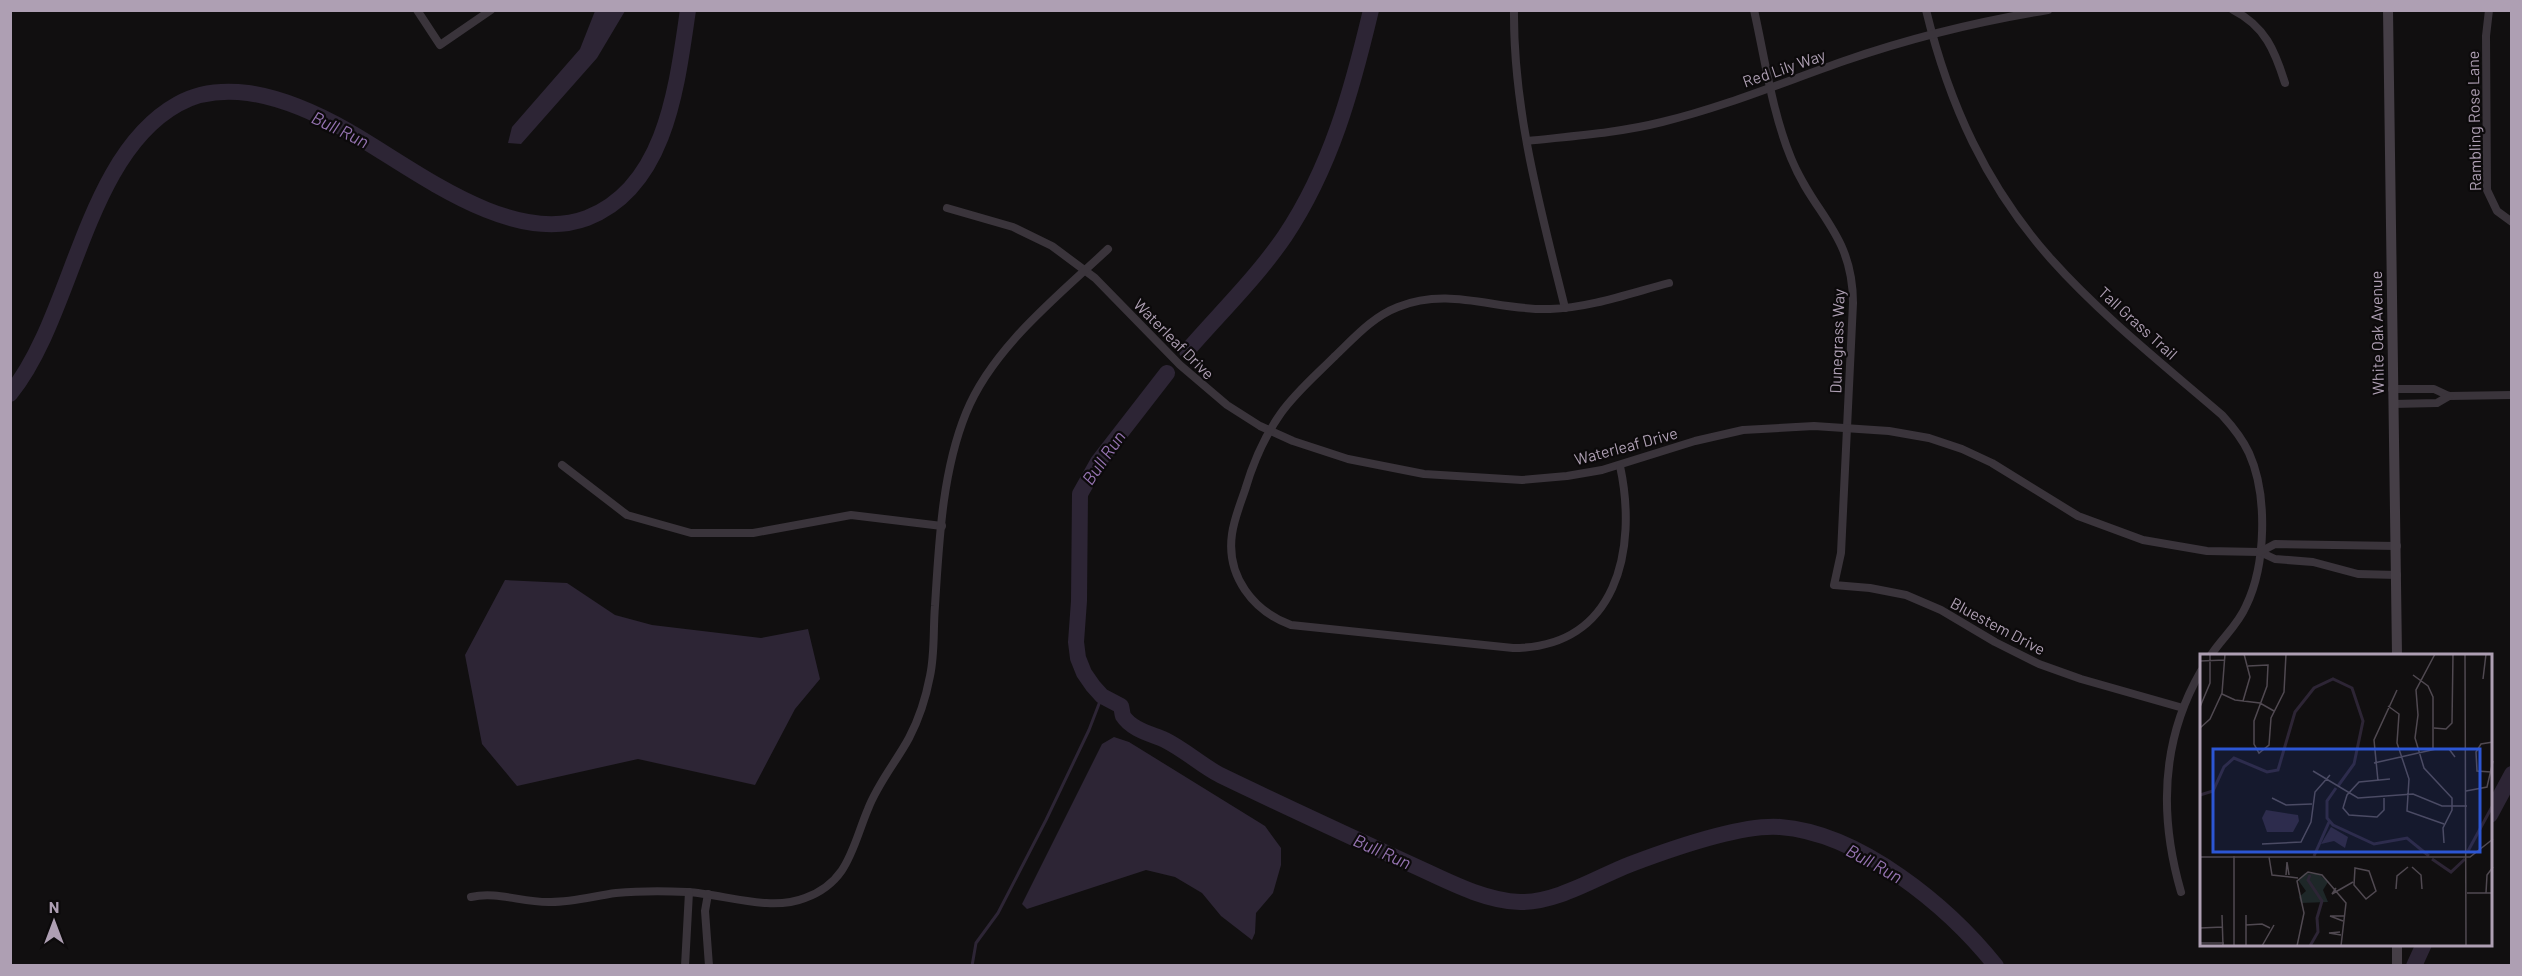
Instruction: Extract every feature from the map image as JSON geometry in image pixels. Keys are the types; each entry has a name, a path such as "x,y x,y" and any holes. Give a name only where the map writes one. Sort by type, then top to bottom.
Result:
{"street":[{"path":"417,10 440,45 491,10"},
{"path":"1514,10 1516,57 1527,141 1565,308"},
{"name":"Dunegrass Way","path":"1754,10 1785,142 1807,191 1838,236 1850,264 1853,303 1841,553 1834,585"},
{"name":"Tall Grass Trail","path":"1926,10 1944,79 1970,139 2005,200 2030,235 2079,288 2222,416 2241,438 2253,462 2260,489 2260,552 2256,582 2246,608 2212,654"},
{"name":"Red Lily Way","path":"1527,141 1600,133 1661,122 1710,108 1858,57 2000,19 2048,10"},
{"path":"2233,10 2250,20 2267,38 2276,53 2285,83"},
{"name":"White Oak Avenue","path":"2388,10 2397,654"},
{"name":"Rambling Rose Lane","path":"2489,10 2486,36 2487,190 2497,211 2511,222"},
{"name":"Waterleaf Drive","path":"947,208 1031,234 1057,249 1086,270 1203,387 1270,431 1348,459 1403,471 1522,480 1567,476 1620,466 1695,441 1743,430 1799,426 1909,434 1962,448 1992,463 2079,516 2130,536 2188,549 2260,552 2275,559 2313,562 2350,573 2397,575"},
{"path":"471,897 490,894 528,901 551,902 627,893 689,892 768,904 796,902 823,889 847,864 873,798 910,736 926,695 932,664 936,583 951,459 958,433 974,396 1007,348 1108,249"},
{"path":"1620,466 1626,522 1620,570 1612,590 1599,611 1581,628 1566,637 1540,646 1514,648 1308,628 1280,620 1255,603 1239,580 1232,558 1234,523 1253,465 1270,431 1294,397 1360,331 1380,316 1400,306 1423,299 1446,297 1539,309 1565,308 1669,283"},
{"path":"2392,389 2434,389 2449,396 2511,395"},
{"path":"2393,404 2437,403 2449,396"},
{"path":"562,465 627,515 691,533 753,533 851,515 942,526"},
{"name":"Waterleaf Drive","path":"2260,552 2275,544 2397,546"},
{"name":"Bluestem Drive","path":"1834,585 1870,588 1906,596 1941,610 2002,646 2039,664 2081,679 2183,708"},
{"path":"2181,892 2169,845 2166,804 2170,750 2183,708 2200,673"},
{"path":"685,966 689,892"},
{"path":"708,894 705,911 709,966"},
{"path":"2397,946 2397,966"}],"shaded area":[{"path":"595,11 625,11 597,58 521,144 508,143 512,127 580,49"},
{"path":"505,580 567,583 615,615 652,625 761,638 808,629 820,679 795,709 755,785 638,759 517,786 482,744 465,655"},
{"path":"1114,737 1129,742 1265,826 1281,848 1281,865 1273,893 1256,913 1255,933 1252,940 1221,916 1202,893 1175,877 1146,870 1027,909 1022,904 1102,744"}],"waterway":[{"name":"Bull Run","path":"10,394 32,361 50,323 100,198 121,160 146,128 178,104 203,94 230,92 261,95 287,103 337,125 463,199 495,213 526,222 557,224 587,218 614,203 635,183 651,158 672,100 688,10"},
{"name":"Bull Run","path":"1187,351 1263,266 1301,210 1338,127 1371,10"},
{"name":"Bull Run","path":"1167,373 1098,462 1080,494 1079,601 1076,642 1078,658 1093,686 1102,696 1121,706 1123,716 1132,725 1165,740 1220,775 1290,808 1462,888 1506,901 1534,901 1562,894 1646,858 1725,834 1764,827 1810,832 1841,843 1900,876 1953,920 1996,966"},
{"path":"972,966 976,943 998,913 1046,820 1089,730 1102,696"},
{"name":"Bull Run","path":"2492,811 2512,774"},
{"name":"Bull Run","path":"2414,966 2423,946"}]}
